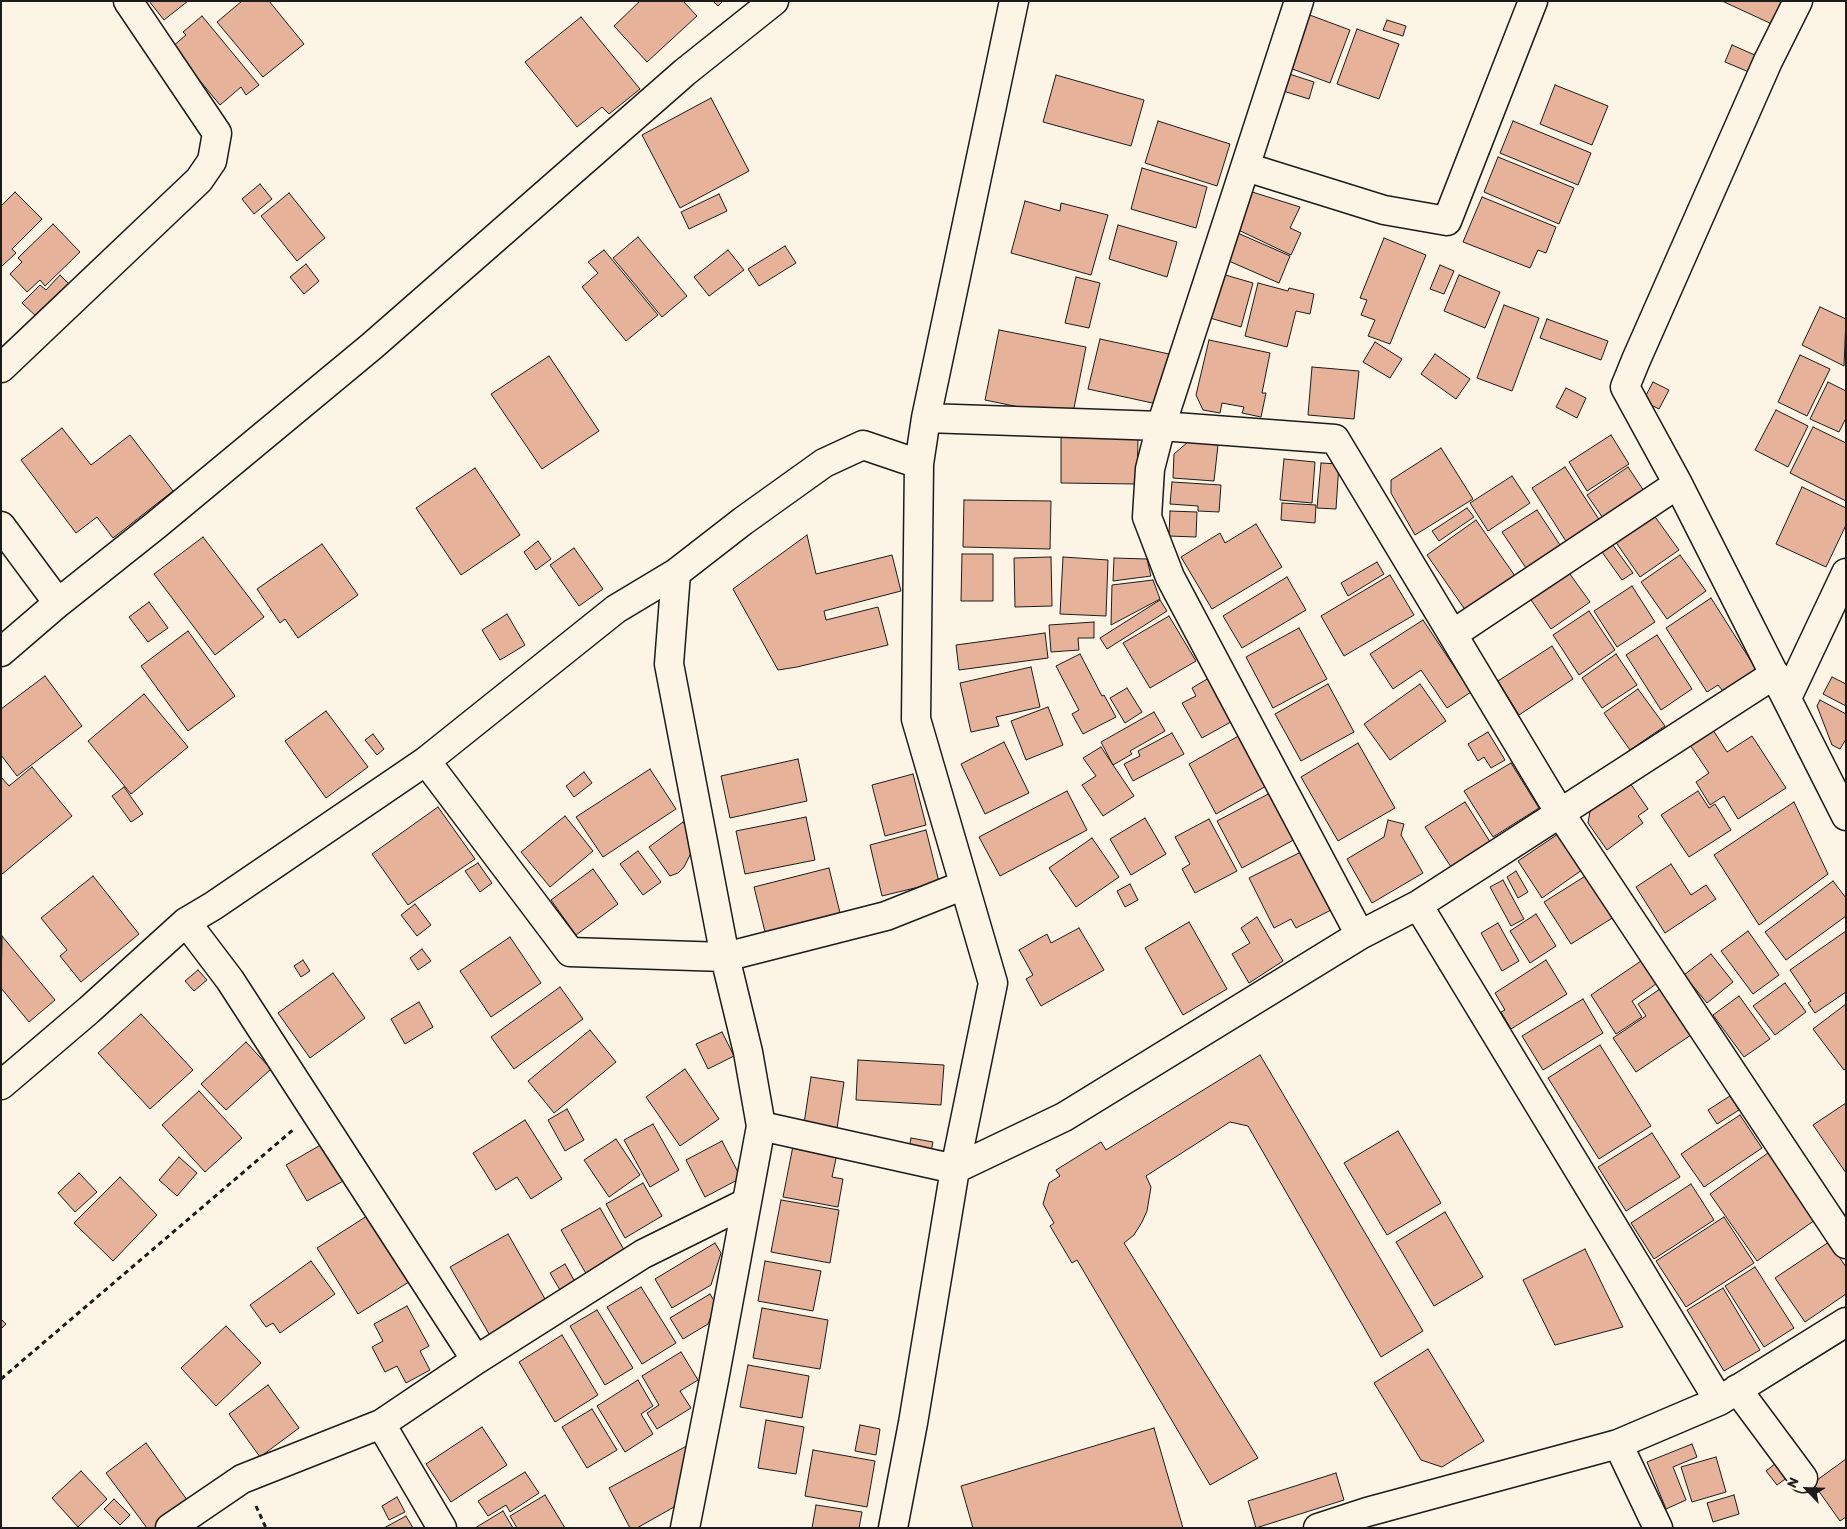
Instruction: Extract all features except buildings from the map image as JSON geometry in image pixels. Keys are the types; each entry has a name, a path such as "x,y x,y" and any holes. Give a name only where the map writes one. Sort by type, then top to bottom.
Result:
{"street":[{"path":"1,368 199,180 212,161 217,133 128,1"},
{"path":"1,652 58,603 156,525 372,346 685,72 774,1"},
{"path":"892,1528 913,1423 955,1169 993,983 916,719 919,464 926,418 1014,1"},
{"path":"1299,1 1161,426 1150,469 1147,517 1170,577 1360,935"},
{"path":"1246,167 1384,210 1447,221 1533,1"},
{"path":"1798,1 1768,61 1625,387 1678,484 1846,816"},
{"path":"926,418 1161,426 1335,439 1560,814 1846,1244"},
{"path":"1,1085 89,1010 186,922 214,906 426,761 616,609 676,573 743,521 824,463 863,445 919,464"},
{"path":"1453,634 1678,484"},
{"path":"1,526 58,603"},
{"path":"1787,698 1846,572"},
{"path":"676,573 669,664 725,957 748,1052 761,1126 685,1528"},
{"path":"761,1126 955,1169 1064,1117 1360,935 1418,905 1775,674"},
{"path":"426,761 570,952 725,957 886,916 964,885"},
{"path":"1418,905 1728,1395 1804,1478"},
{"path":"186,922 230,980 476,1360"},
{"path":"170,1528 242,1479 381,1424 476,1360 643,1254 746,1203"},
{"path":"1318,1528 1367,1512 1618,1444 1728,1395 1846,1322"},
{"path":"381,1424 442,1528"},
{"path":"1618,1444 1658,1528"}],"path":[{"path":"1,1379 316,1111"}]}
